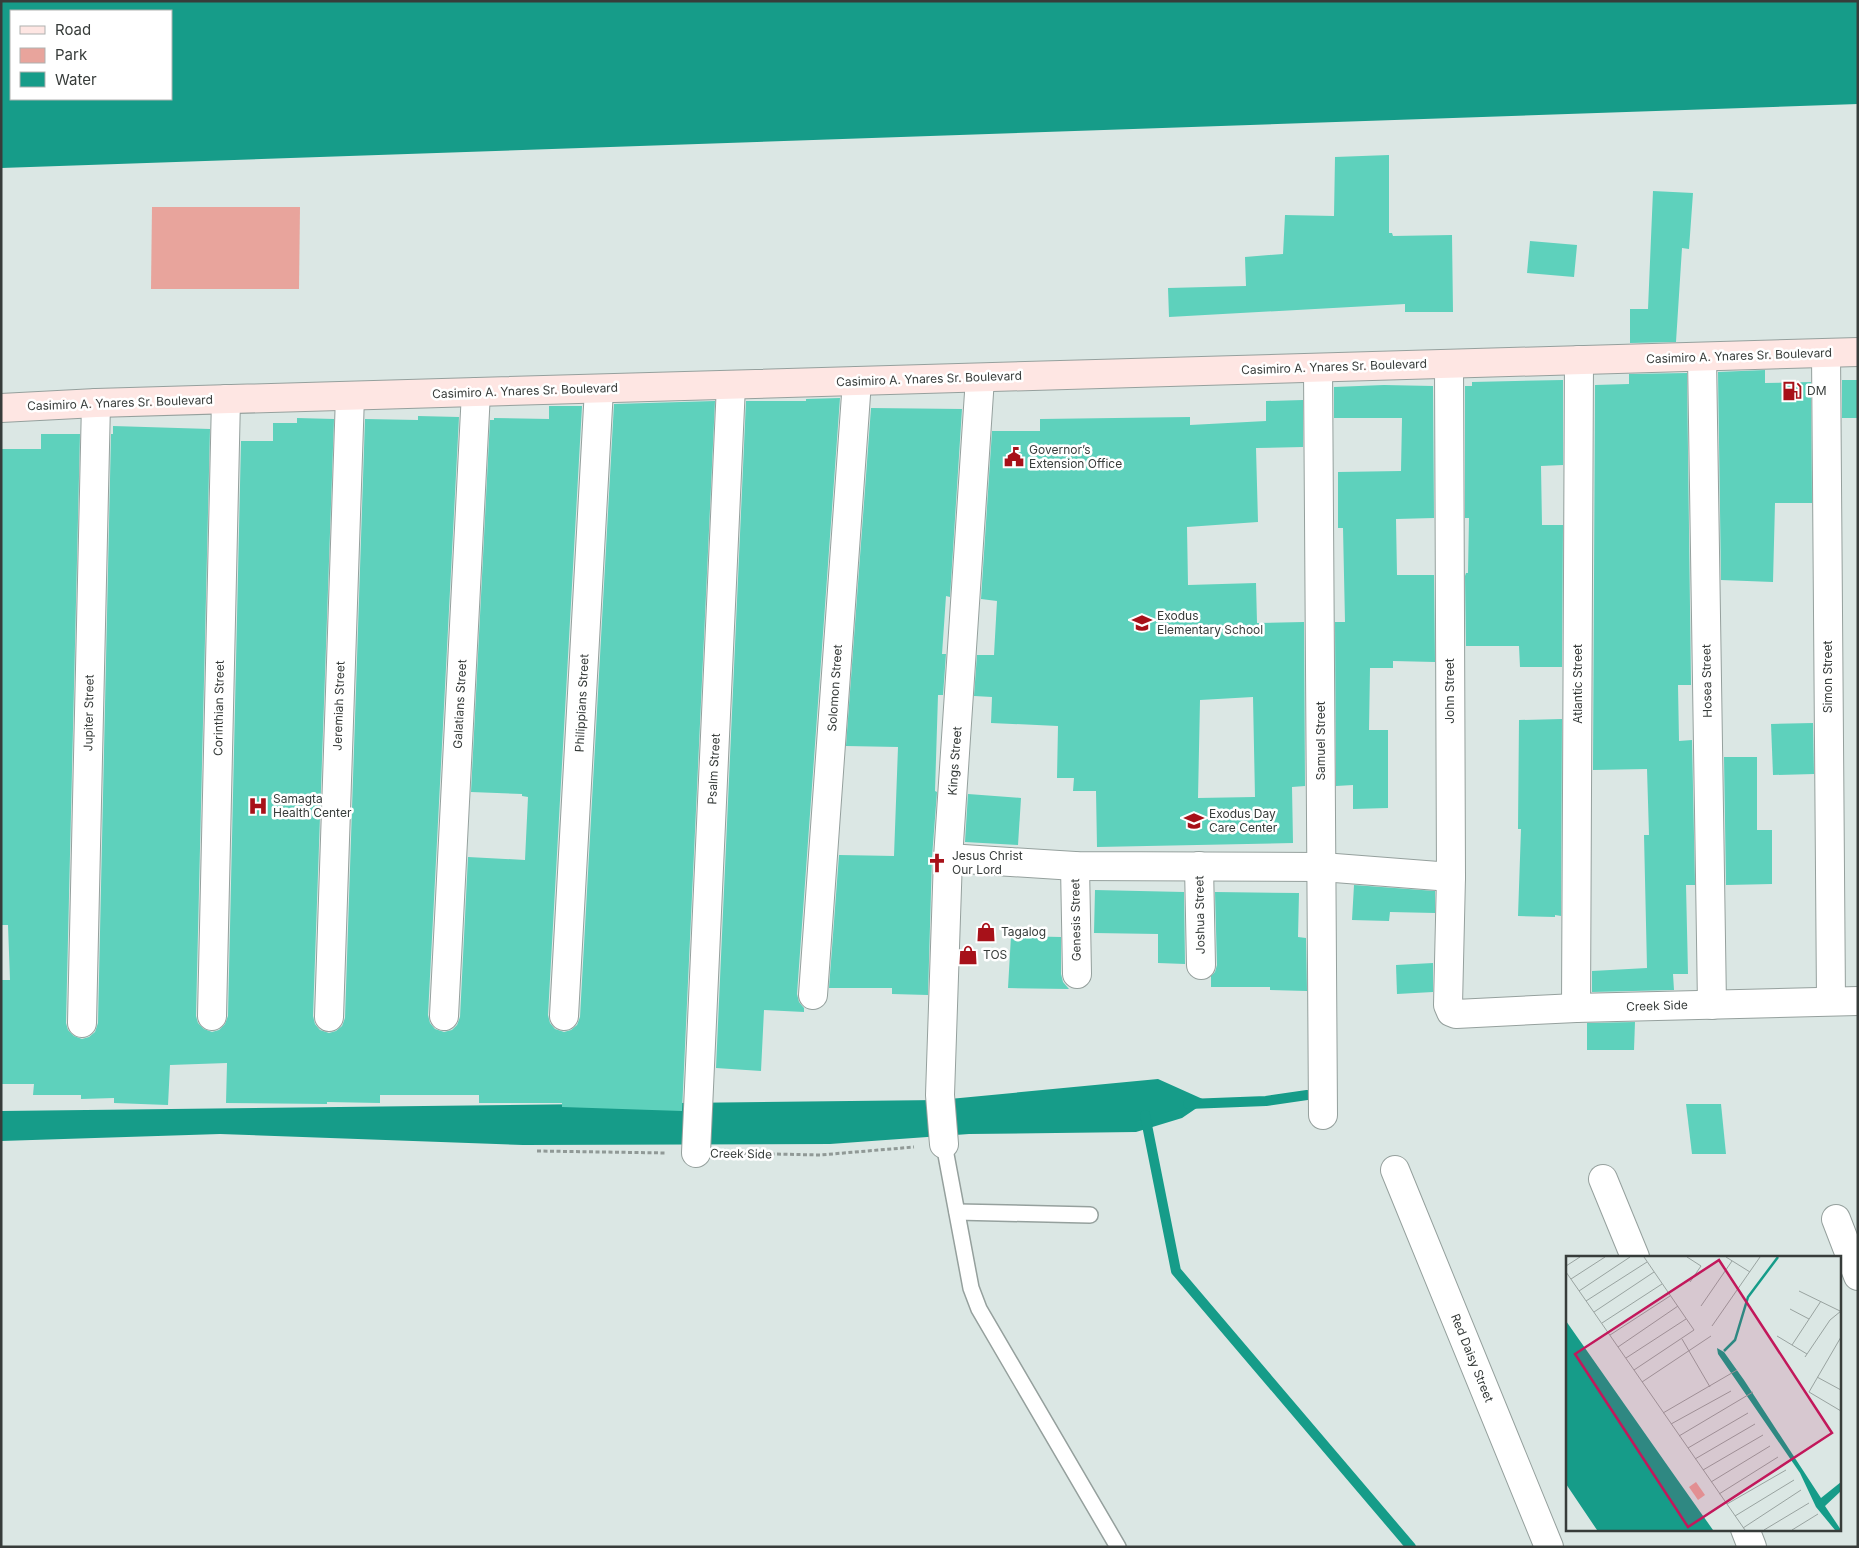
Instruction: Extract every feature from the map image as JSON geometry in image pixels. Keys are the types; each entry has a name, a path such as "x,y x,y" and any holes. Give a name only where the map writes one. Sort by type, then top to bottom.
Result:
{"main road":[{"name":"Casimiro A. Ynares Sr. Boulevard","path":"1,408 96,403 1858,352"}],"street":[{"name":"Simon Street","path":"1826,353 1831,1002"},
{"name":"Hosea Street","path":"1702,357 1712,1005"},
{"name":"Atlantic Street","path":"1576,1008 1580,360"},
{"name":"John Street","path":"1449,364 1451,877 1448,1005 1451,1012 1456,1014"},
{"name":"Samuel Street","path":"1318,368 1323,1114"},
{"name":"Kings Street","path":"944,1140 940,1096 948,858 980,378"},
{"name":"Solomon Street","path":"813,995 857,381"},
{"name":"Psalm Street","path":"696,1149 731,385"},
{"name":"Philippians Street","path":"564,1016 599,389"},
{"name":"Galatians Street","path":"444,1016 476,392"},
{"name":"Jeremiah Street","path":"328,1017 350,396"},
{"name":"Corinthian Street","path":"212,1016 226,400"},
{"name":"Jupiter Street","path":"82,1024 96,403"},
{"path":"948,858 1075,866 1322,867 1451,877"},
{"name":"Genesis Street","path":"1075,866 1076,974"},
{"name":"Joshua Street","path":"1199,866 1201,965"},
{"name":"Creek Side","path":"1456,1014 1576,1008 1858,1001"},
{"name":"Red Daisy Street","path":"1395,1170 1549,1547"},
{"path":"1603,1180 1634,1256"},
{"path":"1836,1218 1858,1276"},
{"path":"1745,1530 1752,1547"}],"lane":[{"path":"944,1140 971,1288 978,1309 1118,1547"},
{"path":"957,1212 1090,1215"}],"path":[{"name":"Creek Side","path":"536,1151 696,1149 820,1155 944,1140"}],"green space":[{"path":"152,207 300,207 299,289 151,289"}],"water":[{"path":"1,1 1858,1 1858,104 1,168"},
{"path":"1158,1079 1207,1101 1182,1118 1136,1132 969,1134 830,1144 523,1145 220,1134 1,1141 1,1111 939,1100"}],"building":[{"path":"1389,155 1389,233 1392,233 1393,236 1452,235 1453,312 1405,312 1405,304 1169,317 1168,288 1246,286 1245,257 1283,254 1285,215 1334,216 1335,157"},
{"path":"1653,191 1693,193 1689,249 1682,248 1676,342 1630,343 1630,309 1648,309"},
{"path":"1530,241 1577,245 1574,277 1527,273"},
{"path":"1765,370 1765,383 1811,382 1812,503 1775,503 1773,582 1721,580 1718,372"},
{"path":"1687,373 1691,685 1678,685 1679,741 1692,740 1695,885 1686,885 1688,974 1673,974 1674,990 1592,992 1592,971 1647,968 1644,835 1649,835 1647,769 1593,770 1595,385 1629,384 1629,374"},
{"path":"1563,380 1563,465 1541,466 1542,525 1563,525 1562,667 1520,667 1519,646 1466,646 1465,576 1468,573 1469,518 1465,518 1465,386 1472,386 1472,382"},
{"path":"1842,380 1858,380 1858,418 1842,418"},
{"path":"1433,386 1434,518 1396,519 1397,575 1434,575 1435,662 1393,661 1393,668 1370,668 1369,730 1388,730 1388,808 1353,809 1353,785 1336,786 1335,622 1345,622 1343,528 1338,528 1338,472 1401,471 1402,418 1334,418 1334,387"},
{"path":"840,398 797,994 804,1012 764,1010 761,1071 716,1068 746,401 806,401 806,399"},
{"name":"Exodus Elementary School","path":"1303,400 1303,447 1256,448 1258,522 1187,527 1188,585 1256,583 1257,623 1304,622 1305,786 1292,787 1293,843 1097,847 1096,791 1073,791 1074,778 1057,778 1058,726 991,723 992,697 974,696 977,655 994,655 997,601 981,599 992,431 1040,431 1040,419 1190,417 1190,425 1266,421 1266,401","holes":["1253,697 1255,797 1198,798 1200,700"]},
{"path":"715,401 682,1111 562,1107 562,1103 479,1103 479,1095 380,1095 380,1103 226,1103 227,1063 170,1065 168,1105 114,1103 114,1098 81,1099 81,1095 33,1095 34,1084 1,1084 1,980 10,980 8,925 1,925 1,449 41,449 41,434 80,434 66,1023 68,1030 74,1036 82,1039 89,1037 95,1032 98,1023 111,434 113,434 113,426 210,429 196,1016 198,1023 204,1029 212,1032 219,1030 225,1024 228,1016 241,441 273,441 273,423 297,423 297,418 334,419 313,1016 315,1024 320,1030 329,1033 336,1031 342,1026 345,1018 365,419 418,420 418,416 459,417 428,1015 430,1023 435,1029 444,1032 452,1030 457,1025 460,1017 468,857 525,860 528,797 522,796 522,794 471,792 490,420 494,420 494,418 549,419 549,406 582,406 548,1015 550,1023 555,1029 564,1032 571,1030 577,1025 580,1017 614,404"},
{"path":"871,408 962,409 950,597 946,596 942,654 946,654 943,695 938,695 935,791 937,792 932,857 928,995 892,994 892,988 829,988 839,855 894,856 898,747 846,746"},
{"path":"1562,719 1561,916 1518,916 1521,829 1518,829 1519,720"},
{"path":"1813,723 1814,774 1773,775 1771,724"},
{"path":"1724,757 1757,757 1757,830 1772,830 1772,884 1726,885"},
{"path":"968,794 1021,798 1018,845 965,842"},
{"path":"1354,885 1435,891 1435,913 1390,912 1389,921 1352,920"},
{"path":"1095,890 1184,892 1185,964 1158,963 1158,934 1094,933"},
{"path":"1215,892 1299,893 1298,937 1306,938 1307,991 1270,990 1270,987 1211,987 1211,976 1215,972 1217,965"},
{"path":"1011,936 1061,937 1061,974 1063,982 1069,989 1008,988"},
{"path":"1433,963 1433,992 1397,994 1396,965"},
{"path":"1635,1022 1634,1050 1587,1050 1587,1023"},
{"path":"1686,1104 1721,1104 1726,1154 1692,1154"}],"waterway":[{"path":"1188,1104 1266,1101 1307,1095"},
{"path":"1145,1115 1176,1271 1411,1547"}],"place":[{"name":"DM","path":"1792,391"},
{"name":"Governor’s Extension Office","path":"1014,457"},
{"name":"Exodus Elementary School","path":"1142,623"},
{"name":"Samagta Health Center","path":"258,806"},
{"name":"Exodus Day Care Center","path":"1194,821"},
{"name":"Jesus Christ Our Lord","path":"937,863"},
{"name":"Tagalog","path":"986,932"},
{"name":"TOS","path":"968,955"}]}
